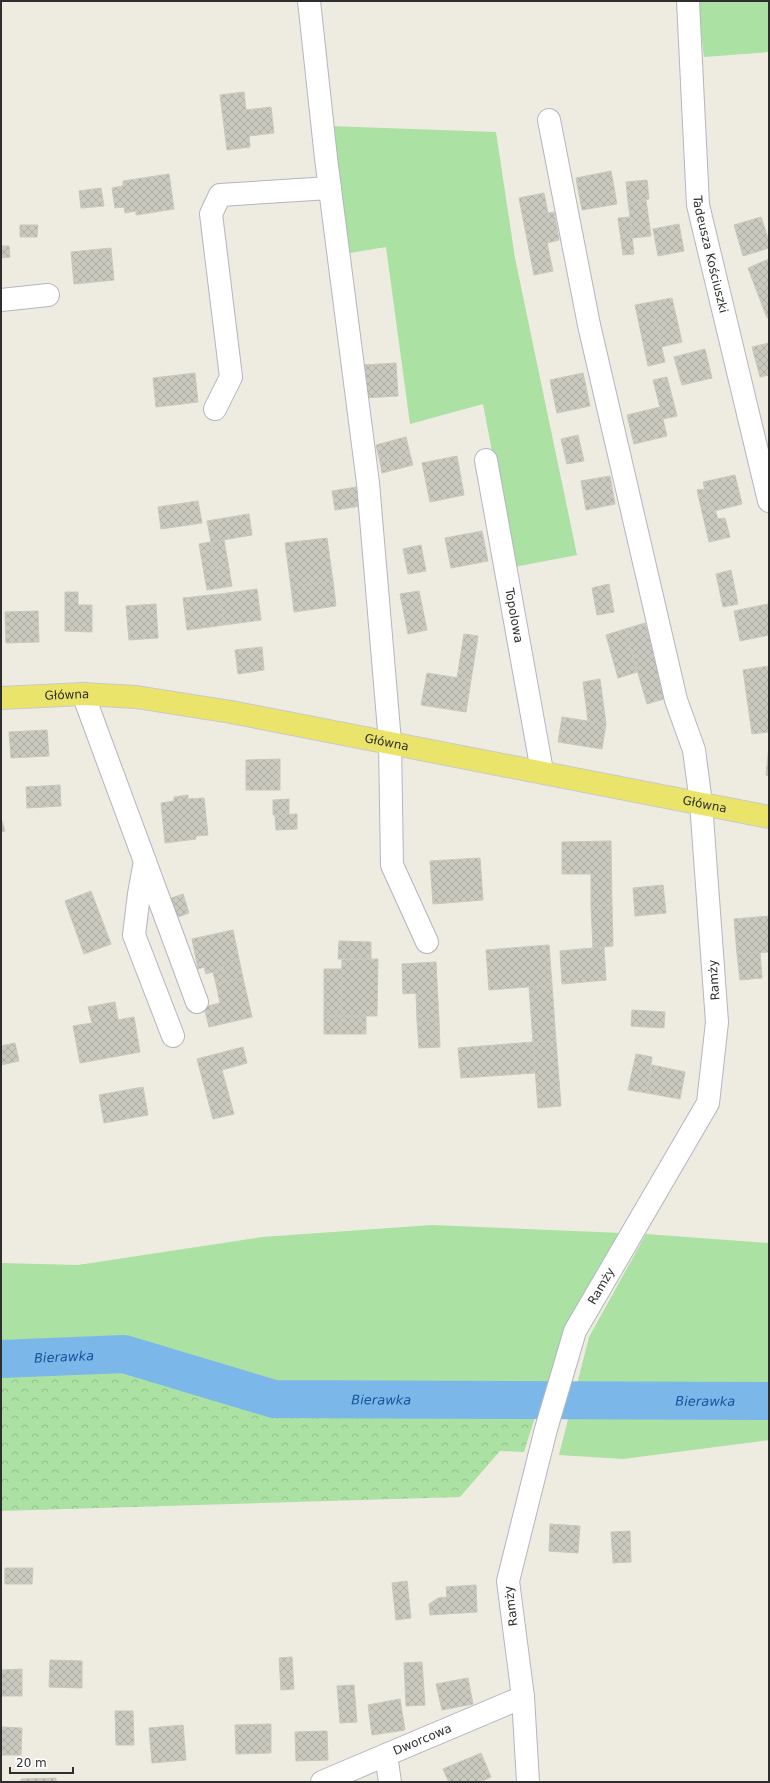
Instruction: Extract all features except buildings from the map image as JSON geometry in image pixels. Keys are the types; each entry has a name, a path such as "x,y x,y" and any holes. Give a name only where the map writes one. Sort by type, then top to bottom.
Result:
{"main road":[{"name":"Główna","path":"1,698 83,694 136,697 231,712 390,742 769,817"}],"street":[{"path":"308,1 326,158 368,483 390,742 392,866 427,942"},
{"name":"Tadeusza Kościuszki","path":"688,1 698,205 769,501"},
{"name":"Ramży","path":"528,1782 523,1697 508,1581 546,1429 575,1331 708,1103 717,1022 701,803 694,750 676,700 589,325 549,120"},
{"path":"215,409 231,377 211,214 220,195 330,188"},
{"path":"1,300 48,295"},
{"name":"Topolowa","path":"486,460 542,771"},
{"path":"83,694 198,1002"},
{"path":"145,861 134,935 173,1036"},
{"name":"Dworcowa","path":"322,1782 523,1697"},
{"path":"386,1755 390,1782"}],"green space":[{"path":"697,1 769,1 769,52 704,57"},
{"path":"329,126 496,132 515,258 577,555 514,567 483,404 410,424 386,247 344,254"},
{"path":"432,1225 621,1233 587,1293 567,1333 550,1375 544,1397 276,1395 164,1361 114,1350 1,1356 1,1263 78,1265 262,1237"},
{"path":"646,1234 769,1243 769,1440 623,1459 559,1455 589,1337"},
{"path":"120,1363 270,1406 540,1401 524,1452 500,1451 460,1497 1,1511 1,1369"}],"waterway":[{"name":"Bierawka","path":"1,1359 124,1354 274,1399 769,1401"}]}
